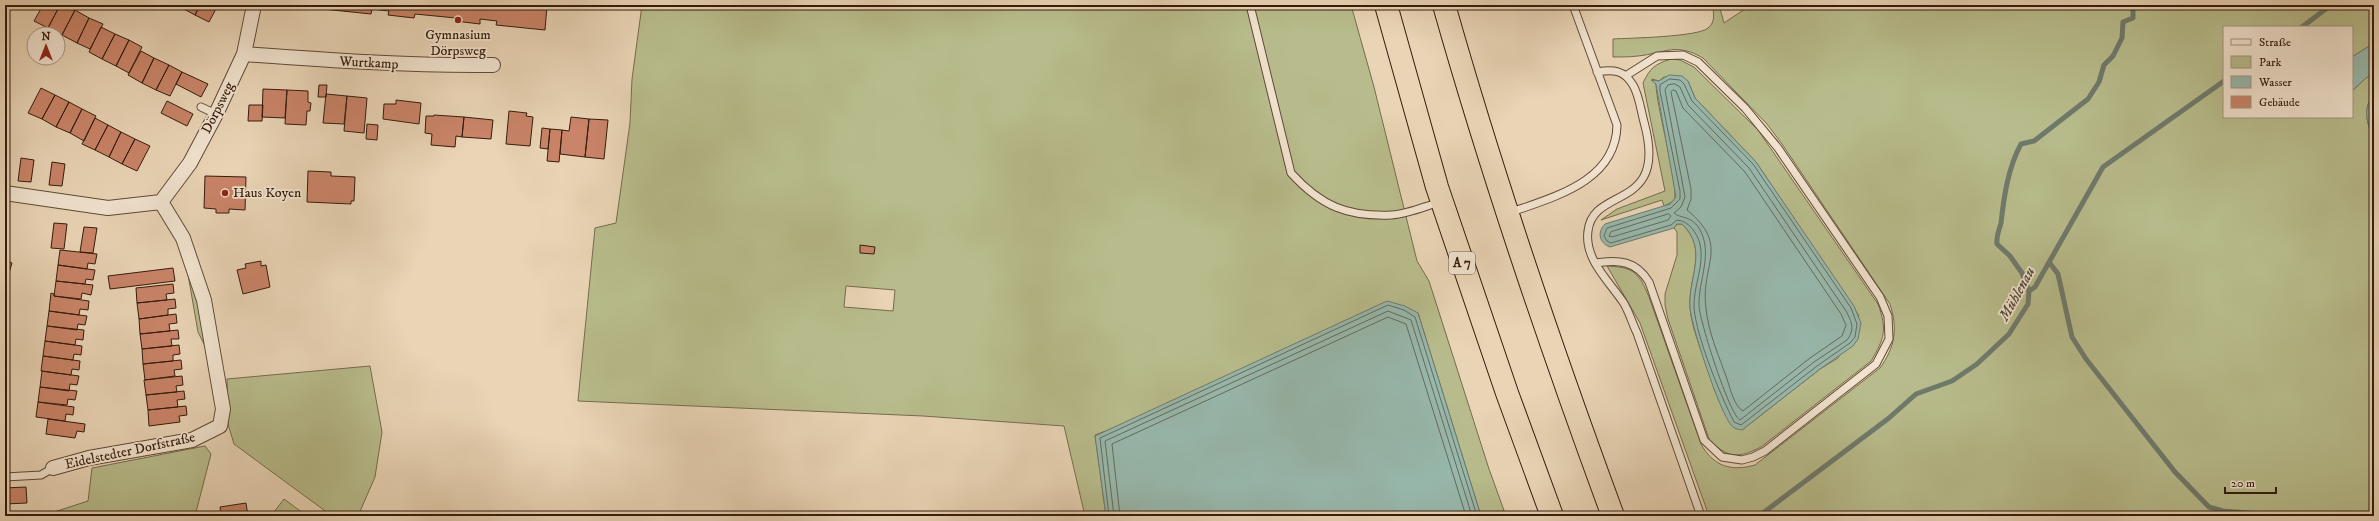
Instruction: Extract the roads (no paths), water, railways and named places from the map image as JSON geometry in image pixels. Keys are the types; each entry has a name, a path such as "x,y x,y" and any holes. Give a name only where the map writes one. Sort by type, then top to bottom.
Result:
{"highway":[{"name":"A 7","path":"1386,5 1442,202 1507,394 1552,516"},
{"path":"1444,5 1507,214 1554,358 1613,516"}],"street":[{"name":"Dörpsweg","path":"161,202 190,163 216,114 244,54 254,5"},
{"name":"Wurtkamp","path":"244,54 368,64 435,66 493,65"},
{"path":"5,193 108,208 161,202"},
{"name":"Eidelstedter Dorfstraße","path":"53,468 89,458 192,440 220,426 223,409 204,300 183,238 161,202"}],"lane":[{"path":"1250,5 1291,173 1308,191 1327,205 1354,213 1394,215 1442,202"},
{"path":"1507,214 1565,193 1600,170 1616,137 1617,125 1573,5"},
{"path":"1595,263 1606,261 1626,263 1642,271 1655,295 1704,440 1722,457 1742,460 1765,451 1876,364 1889,340 1888,316 1880,297 1778,148 1745,108 1698,62 1683,55 1671,54 1657,56 1627,75"},
{"path":"1597,72 1607,70 1619,71 1627,75 1634,87 1647,133 1650,157 1645,177 1636,189 1605,206 1594,215 1588,230 1588,248 1595,263 1624,304 1637,333 1701,516"},
{"path":"201,107 216,114"},
{"path":"5,476 41,475 53,468"}],"water":[{"path":"2374,43 2374,73 2353,90 2353,56"},
{"path":"1669,75 1682,76 1688,81 1695,98 1756,162 1854,306 1861,323 1858,339 1853,346 1820,369 1742,430 1736,429 1732,426 1720,403 1713,387 1692,318 1690,296 1696,254 1690,234 1682,224 1677,224 1674,228 1610,247 1603,243 1600,237 1602,227 1605,224 1670,204 1676,197 1656,84 1651,80 1659,81"},
{"path":"2374,97 2374,137 2369,128 2367,110 2370,100"},
{"path":"1387,301 1405,306 1418,313 1481,516 1106,516 1095,436"}],"waterway":[{"path":"2029,291 2022,273 2010,256 1997,244 1997,236 2001,223 2005,192 2013,163 2021,144 2034,141 2088,99 2099,82 2104,65 2113,56 2122,38 2123,22 2133,18 2133,8 2136,5"},
{"name":"Mühlenau","path":"2303,26 2331,5"},
{"name":"Mühlenau","path":"1759,516 1889,418 1916,394 1952,381 1977,364 2009,334 2028,304 2029,291 2035,287 2103,167 2223,82"},
{"path":"2049,262 2058,274 2072,337 2086,359 2175,472 2209,507 2223,511 2286,516"}],"place":[{"name":"Gymnasium Dörpsweg","path":"458,20"},
{"name":"Haus Koyen","path":"225,193"}]}
